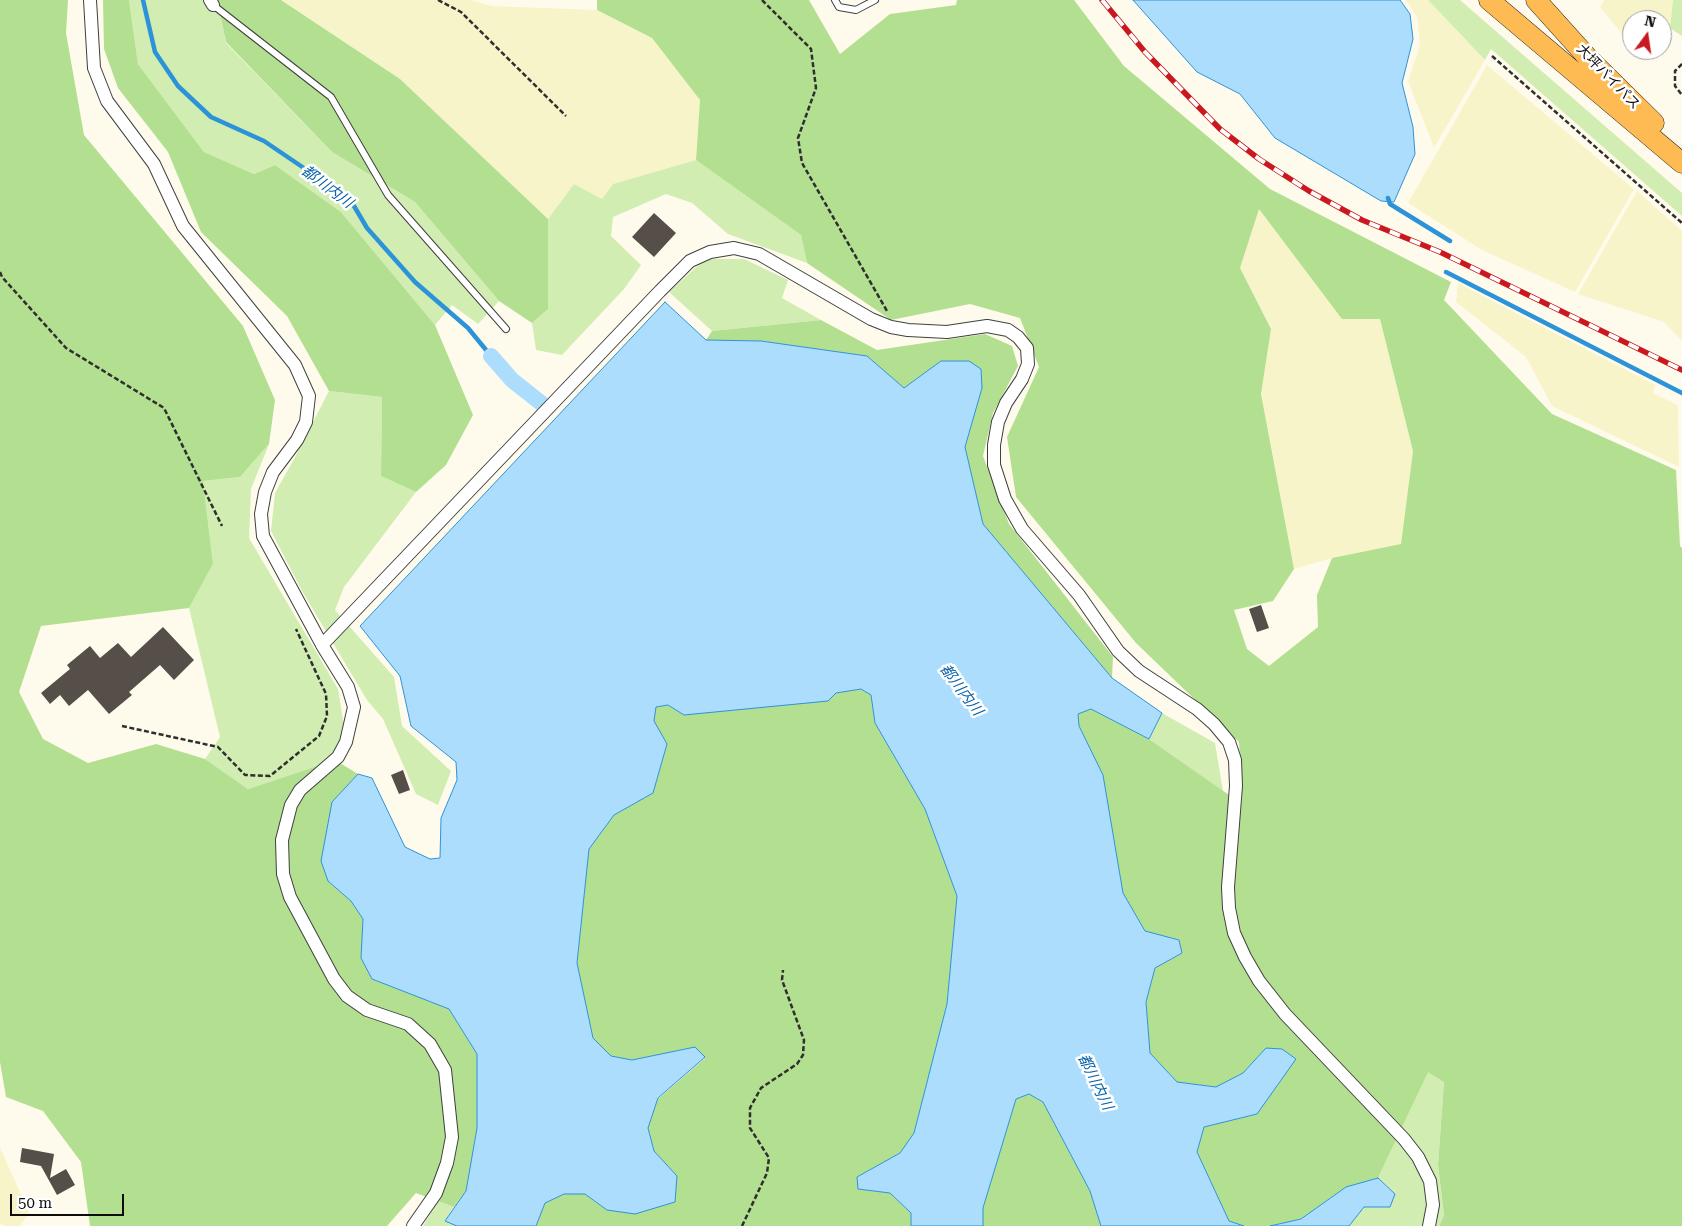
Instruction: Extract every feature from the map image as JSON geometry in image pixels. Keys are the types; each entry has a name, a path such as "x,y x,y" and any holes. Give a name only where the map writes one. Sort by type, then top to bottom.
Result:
{"highway":[{"path":"1489,0 1682,162"},
{"name":"大坪バイパス","path":"1536,0 1589,59 1682,151"}],"street":[{"path":"90,0 94,68 107,101 154,164 183,226 295,365 308,396 306,422 298,440 273,472 265,492 261,514 263,536 322,645 348,687 354,707 346,742 338,758 300,790 291,805 282,840 283,874 290,897 334,979 347,996 367,1010 408,1024 430,1044 445,1070 452,1137 447,1164 436,1193 413,1226"},
{"path":"322,645 660,290 690,261 710,252 734,248 759,254 871,319 891,327 947,332 987,326 1008,330 1018,337 1027,348 1028,364 1022,379 1006,403 998,422 994,446 994,465 1005,499 1022,529 1078,595 1118,651 1139,671 1197,710 1214,724 1229,742 1235,760 1236,786 1228,887 1229,908 1234,933 1259,982 1280,1007 1404,1139 1418,1157 1430,1181 1434,1205 1429,1226"}],"lane":[{"path":"834,0 839,7 856,10 875,0"},
{"path":"212,2 330,97 388,195 506,329"}],"path":[{"path":"438,0 461,12 566,116"},
{"path":"762,0 811,49 816,88 798,138 802,163 886,307 891,327"},
{"path":"1492,56 1682,223"},
{"path":"1682,64 1675,71 1675,86 1682,95"},
{"path":"0,272 66,348 164,408 222,526"},
{"path":"122,726 218,747 245,775 270,776 319,736 327,716 326,694 294,624"},
{"path":"742,1226 767,1173 769,1158 750,1128 750,1108 761,1088 797,1064 803,1055 804,1040 782,980 782,970"}],"shaded area":[{"path":"281,0 471,0 492,6 597,10 652,38 700,100 696,160 613,184 602,200 574,184 548,219 400,79"},
{"path":"1406,0 1428,0 1485,60 1434,148 1408,81 1420,45 1417,17"},
{"path":"1604,0 1673,0 1672,10 1622,10 1622,34 1600,7"},
{"path":"1487,65 1634,189 1575,292 1482,250 1408,203"},
{"path":"1637,191 1682,231 1682,341 1664,322 1578,294"},
{"path":"1259,209 1342,318 1380,319 1413,451 1401,544 1332,558 1294,569 1261,394 1271,329 1240,268"},
{"path":"1458,283 1655,385 1653,393 1678,405 1679,467 1552,406 1526,357 1456,302"},
{"path":"0,1147 29,1213 20,1226 5,1226 0,1223"}],"green space":[{"path":"0,0 68,0 66,33 84,135 243,326 275,400 269,444 240,477 203,481 213,564 189,608 41,626 19,692 43,739 88,763 156,744 205,759 248,789 335,760 358,774 332,802 328,881 351,901 363,919 361,958 372,979 449,1009 477,1054 477,1128 466,1191 454,1207 416,1193 387,1226 90,1226 81,1162 43,1111 6,1097 0,1062"},
{"path":"103,0 129,0 138,64 204,152 254,174 275,165 341,212 435,325 473,415 446,465 416,492 381,476 382,397 329,391 287,316 201,232 168,152 118,88 104,49"},
{"path":"129,0 217,0 226,43 332,152 415,202 499,301 478,324 452,305 435,325 341,212 275,165 254,174 204,152 138,64"},
{"path":"217,0 281,0 400,79 548,219 548,309 532,323 499,301 415,202 332,152 226,42"},
{"path":"597,0 809,0 840,54 890,14 956,5 957,0 1074,0 1124,66 1270,189 1451,282 1444,300 1552,414 1676,470 1680,546 1682,548 1682,1226 1439,1226 1444,1216 1438,1165 1444,1082 1428,1072 1378,1178 1346,1187 1301,1219 1270,1226 1244,1226 1229,1221 1197,1152 1204,1127 1257,1114 1266,1048 1243,1073 1217,1087 1177,1082 1150,1053 1146,1002 1155,968 1182,953 1179,940 1145,931 1123,893 1103,775 1079,726 1078,714 1091,709 1149,739 1242,804 1239,742 1136,643 1016,497 1007,437 1039,367 1020,318 970,304 891,320 807,263 801,235 696,160 700,100 652,38 597,10","holes":["1259,209 1342,319 1380,319 1413,451 1401,544 1332,558 1317,595 1318,627 1269,666 1247,649 1234,610 1273,601 1294,569 1261,394 1271,329 1240,268"]},
{"path":"1428,0 1460,0 1682,193 1682,216 1491,49 1485,60"},
{"path":"1673,0 1682,0 1682,36 1672,29"},
{"path":"696,160 801,235 807,263 728,234 692,203 666,194 613,217 611,236 641,265 624,289 562,355 536,350 532,323 548,309 548,219 574,184 602,199 613,184"},
{"path":"705,259 744,259 788,280 782,298 821,320 712,331 669,292"},
{"path":"821,320 877,350 985,334 1012,346 1018,366 993,413 983,456 1009,524 1113,657 1112,678 983,524 965,447 982,388 941,361 904,388 867,356 761,341 706,340 712,331"},
{"path":"329,391 382,397 381,476 416,492 344,587 335,610 394,677 402,726 451,771 438,805 416,794 383,719 367,700 302,591 271,531 275,493"},
{"path":"269,444 251,489 249,538 338,689 344,726 335,760 248,789 205,759 220,737 189,608 213,564 203,481 240,477"},
{"path":"861,689 871,695 875,723 925,809 957,896 947,1004 914,1133 900,1153 857,1177 858,1189 890,1193 911,1213 911,1226 536,1226 545,1203 564,1194 585,1194 607,1210 677,1176 654,1151 648,1128 658,1099 705,1058 695,1047 632,1060 611,1056 593,1038 577,963 589,849 614,815 653,793 667,744 653,721 656,707 668,705 684,715"},
{"path":"1162,713 1215,743 1223,791 1149,739"},
{"path":"1428,1071 1444,1081 1438,1165 1444,1217 1439,1226 1349,1226 1364,1207 1395,1194 1378,1178"},
{"path":"1029,1094 1043,1102 1090,1191 1101,1226 983,1226 983,1208 1016,1099"},
{"path":"438,1201 454,1207 445,1221 457,1226 423,1226"}],"water":[{"path":"1133,0 1400,0 1410,14 1413,39 1402,83 1413,127 1415,154 1394,202 1381,201 1275,138 1240,94 1197,72"},
{"path":"665,302 706,340 761,341 867,356 904,388 941,361 969,361 981,369 982,388 965,447 983,524 1112,678 1162,713 1149,739 1091,709 1078,714 1079,726 1103,775 1123,893 1145,931 1179,940 1182,953 1155,968 1146,1002 1150,1053 1177,1082 1216,1087 1243,1073 1266,1048 1282,1049 1296,1059 1257,1114 1204,1127 1197,1152 1229,1221 1244,1226 1101,1226 1090,1191 1043,1102 1029,1094 1016,1099 983,1208 983,1226 911,1226 911,1213 890,1193 858,1189 857,1177 900,1153 914,1133 947,1004 957,896 925,809 875,723 871,695 861,689 836,693 828,701 684,715 668,705 656,707 654,721 667,744 653,793 614,815 589,849 577,963 593,1038 611,1056 632,1060 695,1047 705,1057 658,1098 648,1128 654,1151 677,1176 675,1202 635,1214 607,1210 585,1194 564,1194 545,1203 536,1226 457,1226 445,1221 466,1191 477,1128 477,1054 449,1009 372,979 361,958 363,919 351,901 328,881 321,861 332,802 358,774 372,778 405,847 430,859 440,858 441,818 457,780 456,762 411,726 400,676 360,626"},
{"path":"1378,1178 1395,1194 1390,1207 1364,1207 1349,1226 1270,1226 1301,1219 1346,1187"}],"building":[{"path":"654,213 676,233 654,257 632,237"},
{"path":"1261,605 1269,628 1257,632 1249,609"},
{"path":"163,627 194,660 174,680 160,665 129,692 132,695 109,714 88,690 69,706 60,695 50,704 41,693 70,669 67,665 90,646 100,658 118,643 131,657"},
{"path":"403,770 410,790 399,794 391,775"},
{"path":"22,1148 54,1154 50,1178 66,1169 75,1185 57,1195 41,1166 20,1162"}],"waterway":[{"name":"都川内川","path":"143,0 155,52 178,86 211,117 264,141 323,181 354,206 367,228 415,282 468,328 491,356"},
{"path":"1388,198 1390,204 1450,241"},
{"path":"1446,272 1682,393"},
{"name":"都川内川","path":"491,356 512,380 541,403"}],"railway":[{"path":"1102,0 1145,52 1220,129 1259,159 1309,191 1362,220 1440,252 1682,370"}]}
